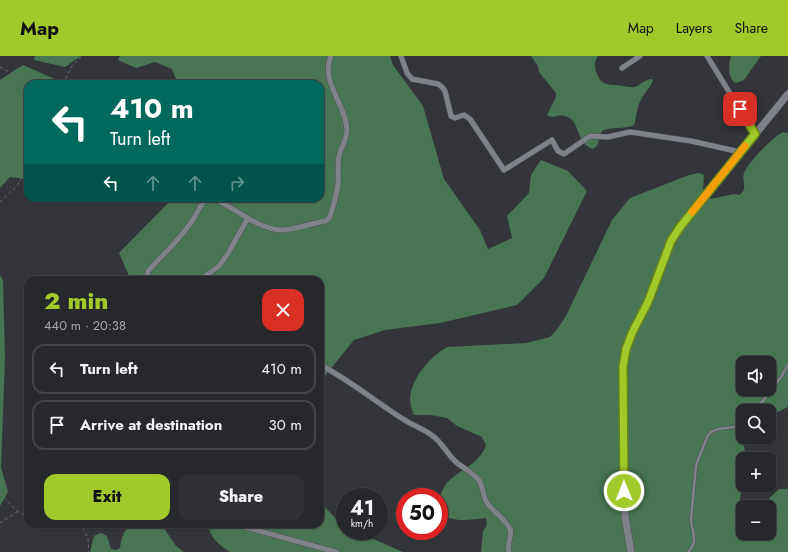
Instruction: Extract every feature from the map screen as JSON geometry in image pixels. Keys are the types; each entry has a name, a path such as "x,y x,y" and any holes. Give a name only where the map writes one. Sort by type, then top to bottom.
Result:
{"main road":[{"path":"631,552 625,516 623,367 626,349 632,333 648,302 671,241 680,227 788,94"}],"street":[{"path":"223,202 266,227 283,230 326,221 330,217 338,183 337,170 339,156 347,130 344,116 333,89 329,73 328,64 331,56"},
{"path":"401,56 412,79 438,84 442,87 445,92 451,116 455,118 464,115 470,119 504,170 552,140 558,152 564,154 590,136 608,137 630,132 691,141 740,152"},
{"path":"622,68 640,56"},
{"path":"707,56 755,134"},
{"path":"147,276 148,271 190,225 204,202"},
{"path":"205,276 219,266 248,218"},
{"path":"324,367 369,395 403,420 423,429 439,441 457,462 474,475 481,485 488,505 506,522 509,528 511,534 507,546 509,552"},
{"path":"249,528 336,552"}],"lane":[{"path":"761,404 774,387 788,365"},
{"path":"688,552 695,539 691,520 696,465 710,432 717,429 736,426"}],"path":[{"path":"65,80 72,66 82,56"},
{"path":"0,67 24,81"},
{"path":"0,202 17,186 24,174"},
{"path":"0,493 17,511 24,515"},
{"path":"0,523 17,511"},
{"path":"82,528 89,540 88,552"}],"green space":[{"path":"35,56 81,56 65,67 34,60"},
{"path":"120,56 390,56 393,65 423,106 444,179 480,230 488,249 512,238 507,216 529,193 531,175 541,160 568,171 587,191 544,278 517,305 440,323 385,330 354,340 324,377 324,276 129,276 119,253 169,202 324,202 324,80 176,80 172,69 155,62 136,68 118,60"},
{"path":"531,56 598,56 595,62 595,69 599,78 604,83 634,87 647,80 652,79 653,81 639,103 634,125 602,131 597,146 593,149 583,142 574,122 570,118 563,115 552,117 547,115 556,97 556,93 539,72 538,66"},
{"path":"731,56 761,56 744,80 736,83 731,79 729,71"},
{"path":"23,65 57,80 24,80 24,179 10,177 0,188 0,80"},
{"path":"783,132 788,133 788,407 776,413 776,404 736,404 736,444 744,444 745,452 736,452 736,492 741,492 740,500 736,500 736,540 776,540 776,500 767,500 779,489 788,489 788,552 481,552 483,531 487,525 486,518 456,520 448,517 448,488 444,488 453,477 477,459 486,445 482,437 457,426 447,418 431,415 414,415 410,400 411,392 417,376 434,357 447,347 527,343 550,337 566,316 612,220 630,198 689,175 699,173 704,175 703,192 711,199 734,194 739,195 744,190 743,176 751,162 761,150"},
{"path":"0,275 3,280 5,359 1,467 8,492 0,506"},
{"path":"324,506 336,519 336,540 376,540 403,552 230,552 216,541 209,528 324,528"},
{"path":"128,528 164,528 176,546 184,552 90,552 94,536 101,533 107,536 111,549 116,550 120,548"}],"slow traffic":[{"path":"692,212 745,146"}],"route":[{"path":"624,491 623,367 626,349 632,333 648,302 671,241 680,227 755,134 740,109"}]}
